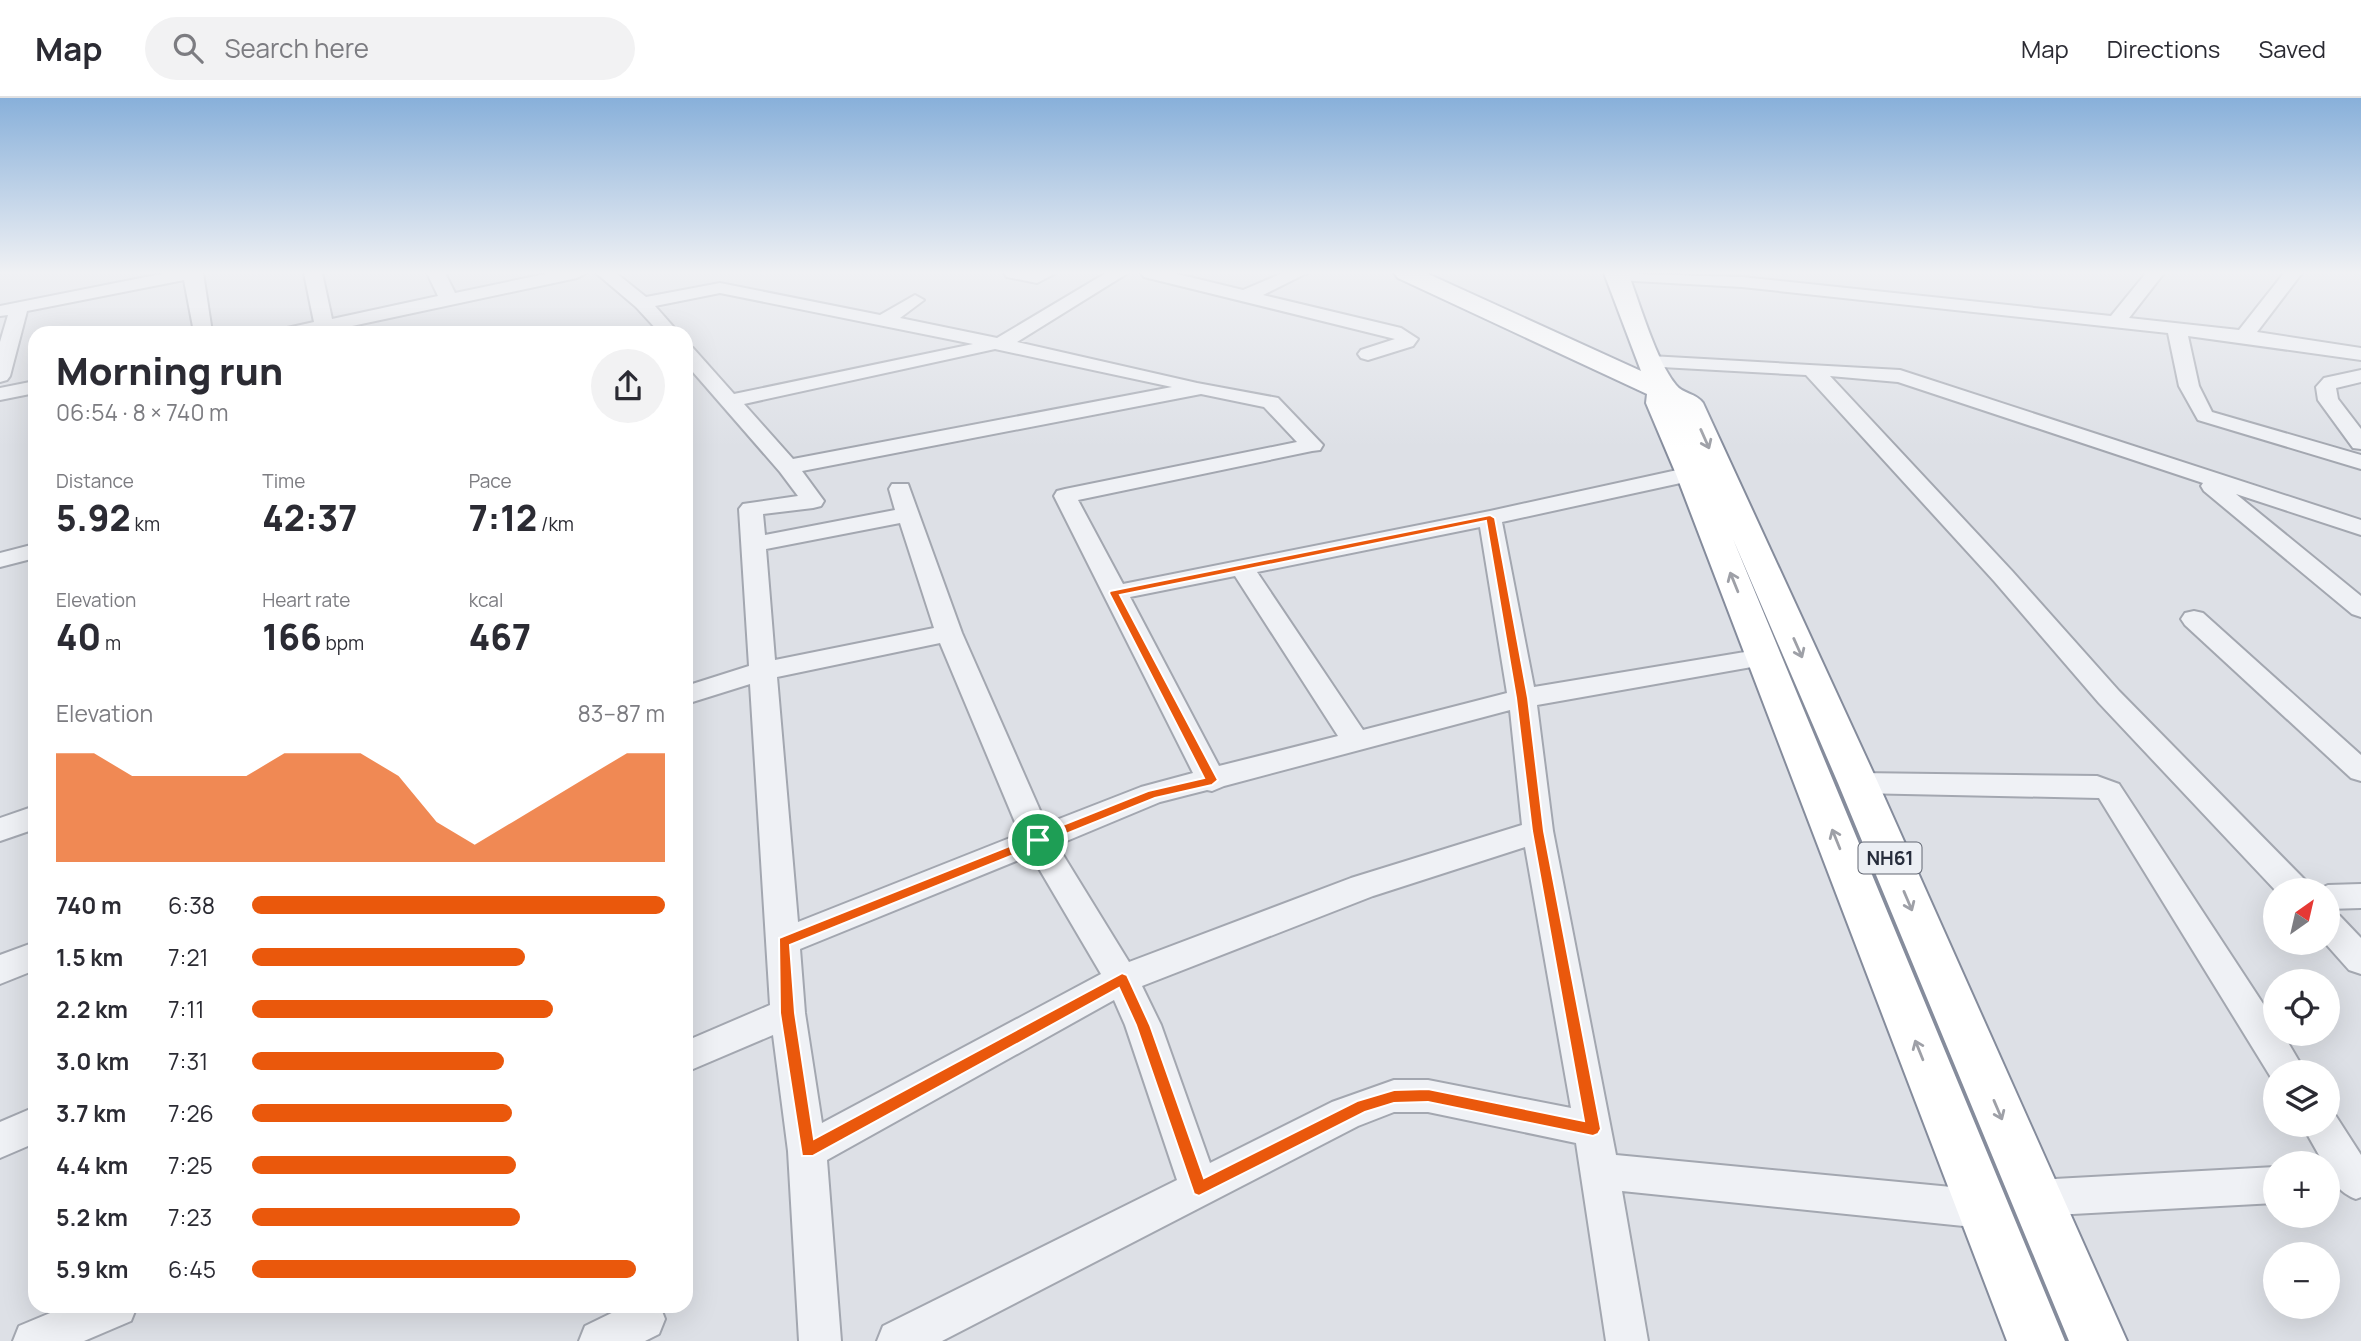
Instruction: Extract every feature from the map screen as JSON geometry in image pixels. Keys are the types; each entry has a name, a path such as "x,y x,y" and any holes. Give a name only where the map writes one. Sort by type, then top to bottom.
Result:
{"highway":[{"name":"NH61","path":"1551,331 1656,373 1689,403 1858,783 2098,1341"},
{"path":"1639,331 1656,373"},
{"name":"NH61","path":"1656,373 1659,400 1691,474 2036,1341"},
{"path":"1991,1227 2058,1249"}],"street":[{"path":"0,376 6,331"},
{"path":"934,331 1271,402 1312,445 1065,496 1212,780"},
{"path":"730,401 1000,344 1022,331"},
{"path":"1368,354 1409,339 1390,331"},
{"path":"2177,331 2189,383 2199,409 2205,416 2361,462"},
{"path":"2196,331 2361,354"},
{"path":"2244,336 2248,331"},
{"path":"693,360 788,467 813,501 751,509 788,1013 807,1151 820,1341"},
{"path":"1812,369 2003,576 2109,697 2283,878"},
{"path":"1656,373 1812,369 1872,373 1909,379 2361,528"},
{"path":"2361,376 2332,382 2326,387 2328,400 2361,443"},
{"path":"0,394 28,388"},
{"path":"788,467 1201,388"},
{"path":"1114,593 1243,569 1691,474"},
{"path":"2198,474 2361,609"},
{"path":"755,544 904,501 949,634 1038,840 1122,979 1143,1025 1199,1188"},
{"path":"1490,518 1522,698 1538,831 1593,1129 1627,1341"},
{"path":"0,560 28,553"},
{"path":"1243,569 1356,741"},
{"path":"2194,619 2361,771"},
{"path":"693,693 763,671 949,634"},
{"path":"783,942 1152,794 1522,698 1763,657"},
{"path":"1858,783 2097,786 2109,791 2280,1060"},
{"path":"0,830 28,820"},
{"path":"807,1151 1122,979 1362,887 1538,831"},
{"path":"2340,897 2361,896"},
{"path":"2340,938 2361,960"},
{"path":"0,970 28,957"},
{"path":"693,1054 788,1013"},
{"path":"898,1341 1362,1106 1394,1096 1428,1096 1593,1129"},
{"path":"0,1141 28,1127"},
{"path":"2327,1137 2348,1181"},
{"path":"1600,1171 1991,1227"},
{"path":"2036,1198 2263,1186"},
{"path":"34,1341 100,1313"},
{"path":"600,1341 644,1322"}],"route":[{"path":"1490,518 1522,698 1538,831 1593,1129 1428,1096 1394,1096 1362,1106 1199,1188 1143,1025 1122,979 1057,1012 807,1151 788,1013 783,942 1038,840 1152,794 1212,780 1114,593 1490,518"}]}
